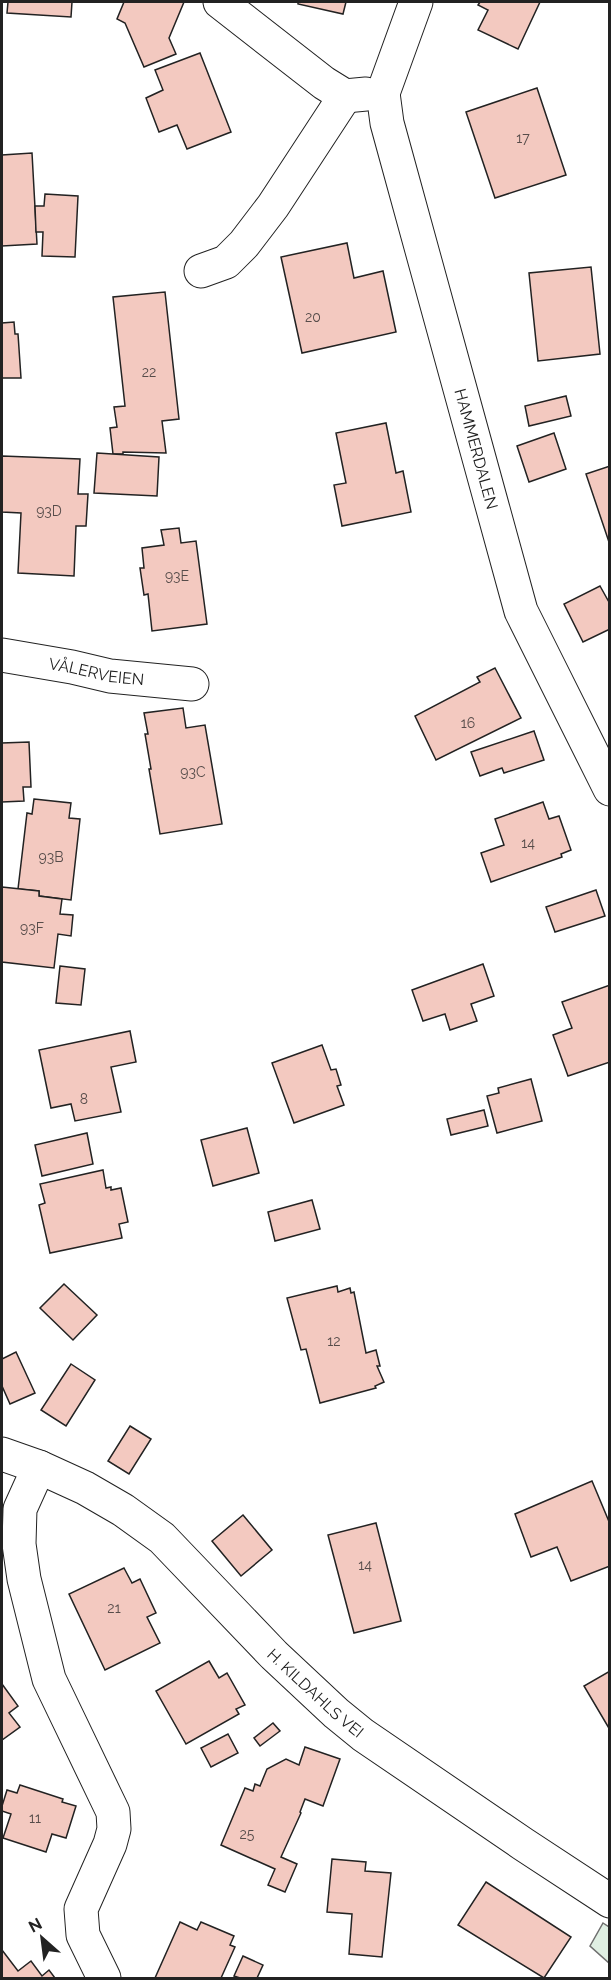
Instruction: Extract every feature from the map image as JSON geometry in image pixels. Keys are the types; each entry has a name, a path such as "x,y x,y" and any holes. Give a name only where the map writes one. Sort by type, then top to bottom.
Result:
{"street":[{"path":"220,2 324,83 345,96 383,93"},
{"name":"HAMMERDALEN","path":"416,2 383,93 390,135 521,610 609,789"},
{"path":"201,271 226,262 244,244 273,206 345,96"},
{"name":"VÅLERVEIEN","path":"2,655 110,676 192,684"},
{"name":"H. KILDAHLS VEI","path":"2,1454 39,1467 85,1488 123,1510 162,1538 261,1642 336,1713 363,1735 609,1901"},
{"path":"39,1467 20,1509 19,1544 24,1579 49,1679 113,1812 114,1829 110,1844 81,1909 83,1935 104,1978"}],"green space":[{"path":"603,1923 609,1927 609,1963 590,1946"}],"building":[{"path":"8,2 72,2 71,17 7,13"},
{"path":"124,2 184,2 169,38 176,54 144,67 125,23 117,19"},
{"path":"298,2 346,2 343,14 298,4"},
{"path":"480,2 540,2 518,49 478,30 488,10 478,5"},
{"path":"200,53 231,132 187,149 177,125 159,132 146,98 163,90 155,70"},
{"path":"537,88 566,175 495,198 466,112"},
{"path":"32,153 37,244 2,246 2,155"},
{"path":"45,194 78,196 75,257 42,256 43,232 36,232 35,206 44,206"},
{"path":"347,243 354,278 383,271 396,332 302,353 281,257"},
{"path":"591,267 600,354 538,361 529,273"},
{"path":"165,292 179,419 162,421 166,453 123,452 123,454 113,454 110,428 117,427 114,407 125,406 113,297"},
{"path":"14,322 15,334 18,334 21,378 2,378 2,323"},
{"path":"566,396 571,416 529,426 525,406"},
{"path":"386,423 396,473 403,471 411,512 342,526 334,485 346,483 336,433"},
{"path":"554,433 566,469 529,482 517,446"},
{"path":"97,453 159,457 157,496 94,493"},
{"path":"2,456 80,459 78,494 88,494 86,526 76,526 74,576 18,573 21,513 2,512"},
{"path":"610,466 610,545 586,474"},
{"path":"179,528 181,543 196,541 207,624 152,631 148,594 144,595 140,568 144,568 142,548 164,545 161,530"},
{"path":"600,586 610,604 610,629 583,642 564,604"},
{"path":"495,668 521,718 436,760 415,716 480,682 477,677"},
{"path":"183,708 186,728 205,725 222,824 160,834 149,769 151,769 145,734 148,734 144,713"},
{"path":"534,731 544,760 504,773 502,768 480,776 471,752"},
{"path":"29,742 31,787 23,787 24,801 2,802 2,743"},
{"path":"34,799 71,803 69,818 80,819 71,900 39,896 39,891 18,889 27,813 32,814"},
{"path":"543,802 549,819 559,816 571,850 561,854 562,857 491,882 481,853 504,845 495,819"},
{"path":"2,887 39,891 39,896 62,899 60,914 73,915 71,936 58,934 54,968 2,962"},
{"path":"596,890 605,916 555,932 546,907"},
{"path":"483,964 494,996 471,1004 477,1021 450,1030 445,1014 423,1021 412,990"},
{"path":"60,966 85,969 81,1005 56,1003"},
{"path":"610,985 610,1062 568,1076 553,1035 572,1028 562,1002"},
{"path":"130,1031 136,1062 111,1067 121,1112 75,1121 71,1104 51,1108 39,1050"},
{"path":"322,1045 331,1070 336,1069 341,1085 337,1086 344,1105 294,1123 272,1063"},
{"path":"531,1079 542,1121 497,1133 487,1096 499,1093 498,1088"},
{"path":"484,1110 488,1126 451,1135 447,1119"},
{"path":"247,1128 259,1173 213,1186 201,1140"},
{"path":"87,1133 93,1164 42,1176 35,1145"},
{"path":"103,1170 106,1188 111,1187 111,1190 121,1188 128,1222 119,1224 122,1238 50,1253 39,1205 45,1203 40,1184"},
{"path":"312,1200 320,1229 275,1241 268,1212"},
{"path":"64,1284 97,1315 73,1340 40,1308"},
{"path":"337,1286 338,1292 350,1288 351,1293 354,1292 366,1353 376,1350 380,1366 377,1366 384,1382 375,1386 376,1388 320,1403 306,1349 301,1350 287,1298"},
{"path":"16,1352 35,1393 10,1404 2,1386 2,1359"},
{"path":"71,1364 95,1380 66,1426 41,1410"},
{"path":"130,1426 151,1439 129,1474 108,1461"},
{"path":"592,1481 610,1524 610,1566 571,1581 557,1547 531,1557 515,1514"},
{"path":"243,1515 272,1550 241,1576 212,1541"},
{"path":"376,1523 401,1621 354,1633 328,1535"},
{"path":"124,1568 132,1583 140,1579 156,1613 147,1617 160,1643 105,1670 69,1594"},
{"path":"209,1661 219,1678 227,1673 245,1705 236,1709 239,1714 186,1744 156,1691"},
{"path":"610,1671 610,1730 584,1686"},
{"path":"2,1684 18,1706 9,1713 20,1727 2,1740"},
{"path":"273,1723 280,1731 260,1746 254,1738"},
{"path":"228,1734 238,1753 211,1767 201,1748"},
{"path":"305,1747 340,1759 323,1806 305,1799 281,1857 297,1864 285,1892 268,1885 275,1869 221,1845 245,1788 253,1791 255,1784 260,1786 267,1769 286,1759 299,1765"},
{"path":"20,1785 63,1799 62,1802 76,1806 66,1838 52,1834 46,1852 3,1838 11,1814 2,1811 7,1790 17,1793"},
{"path":"332,1859 366,1862 365,1871 391,1873 382,1957 349,1954 352,1914 327,1912"},
{"path":"486,1882 571,1937 544,1978 458,1925"},
{"path":"180,1922 197,1930 201,1922 234,1936 230,1945 235,1947 221,1978 155,1978"},
{"path":"2,1950 18,1971 31,1961 42,1976 49,1970 55,1978 2,1978"},
{"path":"243,1956 263,1965 257,1978 234,1976"}]}
